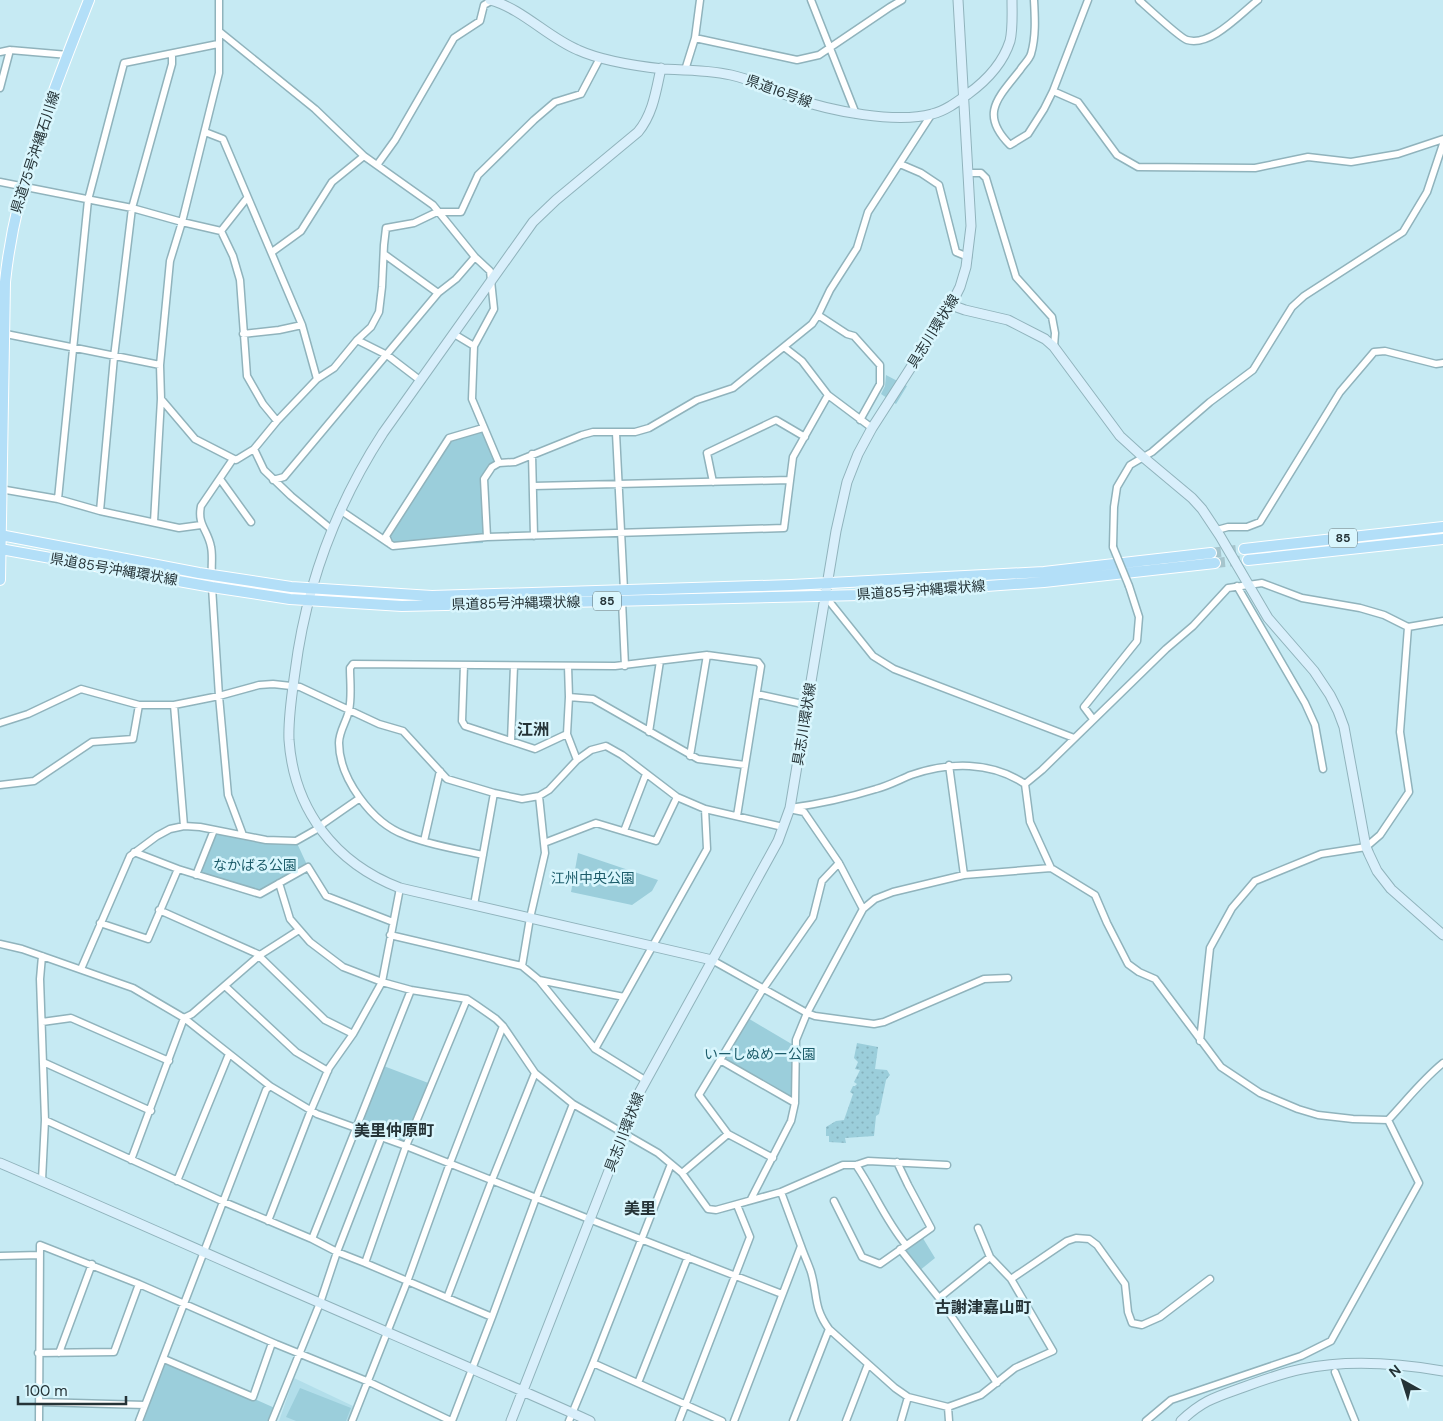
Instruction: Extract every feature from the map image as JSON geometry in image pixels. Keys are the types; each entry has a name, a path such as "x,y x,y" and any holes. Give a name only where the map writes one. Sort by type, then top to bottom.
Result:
{"main road":[{"name":"県道75号沖縄石川線","path":"0,580 2,333 8,258 16,209 32,156 90,0"},
{"name":"85","path":"1244,549 1443,528"},
{"name":"県道85号沖縄環状線","path":"1,535 212,575 291,587 432,596 828,583 1044,572 1211,553"},
{"name":"85","path":"1248,560 1443,539"},
{"name":"県道85号沖縄環状線","path":"0,549 212,587 308,600 402,606 871,594 1044,582 1215,564"}],"street":[{"path":"154,522 161,399 160,365 170,261 182,222 219,73 219,0"},
{"path":"377,165 395,140 454,38 480,21 484,5 491,0"},
{"name":"県道16号線","path":"491,0 511,9 568,45 600,58 661,68 728,74 751,80 809,103 856,114 915,117 931,115 943,110 964,97 994,71 1006,51 1011,33 1012,0"},
{"path":"685,70 695,38 700,0"},
{"path":"811,0 856,114"},
{"path":"695,38 797,60 819,55 890,3 902,0"},
{"name":"具志川環状線","path":"511,1421 621,1140 622,1132 633,1104 778,841 790,808 836,531 847,482 858,454 872,428 951,305 960,287 968,257 971,226 958,0"},
{"path":"1034,0 1036,26 1030,56 997,100 992,114 1000,135 1010,145 1028,134 1044,109 1053,91 1088,0"},
{"path":"1140,0 1185,40 1202,40 1216,34 1258,0"},
{"path":"220,32 315,109 364,156 433,205 475,257 490,272 494,308 474,346 472,399 499,463"},
{"path":"58,499 88,200 124,63 218,44"},
{"path":"0,88 10,50"},
{"path":"0,52 10,50 68,55"},
{"path":"100,511 114,357 132,208 172,64 172,54"},
{"path":"161,399 195,439 236,460 254,449 277,421 317,379 334,368 357,340 371,327 379,312 386,228 414,223 437,212 461,212 478,175 555,102 582,94 600,58"},
{"path":"661,68 651,109 644,124 638,132 544,212 521,238 383,433 365,461 340,510 331,529 308,600 298,644 289,739 293,772 303,800 319,828 352,863 400,888 653,948 712,960 815,1016 874,1024 884,1022 984,979 1008,978"},
{"path":"1053,91 1078,102 1117,155 1138,167 1255,168 1308,157 1351,162 1398,154 1443,140"},
{"path":"487,537 484,479 492,467 499,463 515,462 593,432 635,432 649,428 697,400 733,388 812,324 830,290 857,248 868,212 931,115"},
{"path":"205,132 223,139 237,169 247,198 302,325 317,379"},
{"path":"1093,719 1084,707 1136,641 1139,617 1113,547 1114,507 1117,487 1130,466 1152,452 1210,402 1254,370 1292,307 1304,296 1403,232 1427,192 1443,144"},
{"path":"272,252 301,231 332,182 364,156"},
{"path":"900,164 921,173 939,185 956,252 968,257"},
{"path":"969,173 981,173 986,178 1016,277 1052,317 1055,333 1054,347"},
{"path":"0,182 132,208 222,231"},
{"path":"222,231 247,198"},
{"path":"222,231 240,280 247,376 263,404 277,421"},
{"path":"384,254 438,293"},
{"path":"274,480 284,477 438,293 456,279 475,257"},
{"path":"951,305 1008,320 1045,339 1054,347 1120,436 1143,458 1192,498 1216,530 1268,618 1314,672 1338,711 1344,727 1366,847 1378,871 1390,889 1443,934"},
{"path":"818,315 846,334 854,336 880,365 880,384 860,420"},
{"path":"243,334 302,325"},
{"path":"2,333 160,365"},
{"path":"454,334 474,346"},
{"path":"357,340 387,355 421,381"},
{"path":"784,347 802,362 828,395 872,428"},
{"path":"1216,530 1228,527 1247,527 1260,522 1340,392 1374,352 1385,351 1436,364 1443,363"},
{"path":"340,510 393,546 487,537 784,528 793,457 828,395"},
{"path":"713,482 707,453 776,420 805,437"},
{"path":"389,543 386,536 449,438 484,428"},
{"path":"616,433 624,590"},
{"path":"254,449 264,470 331,529"},
{"path":"532,454 534,536"},
{"path":"212,575 211,547 201,525 200,506 233,459"},
{"path":"220,478 251,522"},
{"path":"533,486 790,480"},
{"path":"0,489 58,499 100,511 179,528 201,525"},
{"path":"1025,784 1042,770 1166,649 1193,626 1228,588 1262,583 1302,598 1360,608 1384,615 1408,626 1443,621"},
{"path":"1236,586 1316,725 1323,769"},
{"path":"212,587 228,795 243,835"},
{"path":"825,596 873,656 894,669 1074,738"},
{"path":"622,601 625,666"},
{"path":"1200,1041 1210,948 1232,908 1255,881 1321,854 1366,847 1380,836 1409,792 1400,732 1408,626"},
{"path":"690,756 707,655"},
{"path":"483,855 424,841 392,829 376,816 351,785 344,768 339,742 340,733 349,710 350,668 353,664 625,666 707,655 758,662 761,666 737,816"},
{"path":"649,732 660,661"},
{"path":"464,666 462,721 465,726 535,749 567,734"},
{"path":"511,741 514,666"},
{"path":"568,666 567,734 577,760"},
{"path":"0,723 28,714 82,689 138,705 174,705 219,696 259,685 293,686 300,687 380,724 403,731 447,779 494,793 522,799 539,796 549,790 577,760 591,750 606,746 622,755 677,797 705,809 783,827"},
{"path":"757,694 807,705"},
{"path":"569,696 594,699 690,756 698,759 745,765"},
{"path":"0,785 34,781 92,742 132,739 138,705"},
{"path":"174,705 184,826"},
{"path":"790,808 825,802 878,789 913,774 949,765 976,765 1015,777 1025,784"},
{"path":"949,765 964,875"},
{"path":"424,841 440,771"},
{"path":"624,831 646,774"},
{"path":"1025,784 1030,822 1051,868 1094,895 1128,964 1138,972 1155,979 1221,1067 1260,1093 1298,1109 1318,1115 1388,1120 1427,1076 1443,1063"},
{"path":"474,905 494,793"},
{"path":"522,966 530,918 545,853 539,796"},
{"path":"544,843 596,823 656,842 677,797"},
{"path":"81,969 130,856 157,836 170,829 184,826 200,826 273,841 296,841 319,828 360,798"},
{"path":"790,808 804,812 839,863 863,909"},
{"path":"595,1049 707,849 705,809"},
{"path":"196,875 214,830"},
{"path":"134,852 196,875 260,894 308,868 326,896 393,922"},
{"path":"773,1158 728,1134 699,1095 763,989 813,917 822,881 839,863"},
{"path":"100,922 148,939 178,868"},
{"path":"751,1199 791,1121 795,1103 795,1046 808,1013 863,909 875,899 893,892 964,875 1051,868"},
{"path":"279,884 290,919 310,942 343,967 382,982 411,990 466,999 496,1019 503,1026 535,1073 573,1104 658,1153 682,1173 708,1209 716,1210 781,1192 843,1165 856,1165 868,1160 946,1165"},
{"path":"268,1221 328,1071 382,982 400,888"},
{"path":"159,910 259,956 325,1020 352,1034"},
{"path":"132,1160 184,1018 192,1014 259,956 299,930"},
{"path":"390,935 522,966 539,980 595,1049 645,1080"},
{"path":"0,944 42,956 133,988 184,1018 270,1086 311,1110 382,1136 782,1294"},
{"path":"42,956 40,979 45,1120 42,1180"},
{"path":"539,980 624,997"},
{"path":"225,986 296,1052 328,1071"},
{"path":"312,1239 411,990"},
{"path":"365,1263 406,1146 466,999"},
{"path":"42,1022 71,1018 169,1061"},
{"path":"352,1421 369,1382 503,1026"},
{"path":"177,1181 229,1054"},
{"path":"720,1060 795,1103"},
{"path":"43,1062 151,1111"},
{"path":"448,1298 492,1180 535,1073"},
{"path":"139,1421 266,1090 270,1086"},
{"path":"39,1421 40,1245 92,1264 369,1382 452,1421 573,1104"},
{"path":"45,1120 224,1202 312,1239 337,1252 492,1317"},
{"path":"1146,1421 1171,1400 1301,1356 1331,1342 1420,1183 1388,1120"},
{"path":"682,1173 728,1134"},
{"path":"272,1421 320,1302 337,1252 382,1136"},
{"path":"834,1201 862,1257 880,1264 931,1228 897,1162"},
{"path":"0,1163 522,1390 571,1417 590,1421"},
{"path":"571,1417 671,1164"},
{"path":"856,1165 903,1247 997,1382"},
{"path":"781,1192 811,1274 817,1307 829,1329 895,1388 908,1397 948,1407 981,1395 1015,1368 1053,1351 1011,1279 990,1257 978,1228"},
{"path":"679,1421 750,1236 737,1204"},
{"path":"1011,1279 1067,1241 1076,1238 1089,1240 1097,1245 1125,1284 1128,1312 1132,1323 1142,1325 1160,1317 1210,1279"},
{"path":"734,1421 801,1246"},
{"path":"0,1256 40,1255"},
{"path":"638,1383 688,1257"},
{"path":"939,1298 990,1257"},
{"path":"59,1353 92,1264"},
{"path":"38,1353 114,1352 139,1284"},
{"path":"793,1421 829,1329"},
{"path":"164,1358 253,1397 272,1342"},
{"path":"593,1363 722,1421"},
{"path":"1181,1421 1195,1408 1208,1400 1271,1377 1303,1368 1354,1363 1443,1371"},
{"path":"846,1421 868,1364"},
{"path":"1335,1372 1355,1421"},
{"path":"901,1421 908,1397"},
{"path":"39,1402 145,1405"},
{"path":"948,1407 948,1421"}],"shaded area":[{"path":"294,1378 353,1406 348,1421 279,1421"}],"green space":[{"path":"886,375 907,386 896,404 881,394 885,386"},
{"path":"484,428 499,463 485,480 483,543 394,546 386,536 451,437"},
{"name":"なかばる公園","path":"214,830 296,841 308,867 260,894 196,875"},
{"name":"江州中央公園","path":"578,853 658,880 652,891 632,905 571,892"},
{"name":"いーしぬめー公園","path":"746,1017 795,1046 795,1103 720,1060"},
{"path":"857,1043 878,1047 875,1069 887,1070 890,1075 886,1080 879,1114 876,1116 874,1136 845,1138 846,1143 829,1142 829,1136 826,1136 826,1127 836,1121 844,1120 853,1094 850,1092 853,1086 857,1084 854,1082 860,1070 855,1069 858,1062 854,1058"},
{"path":"381,1065 431,1084 406,1146 357,1127"},
{"path":"921,1235 935,1258 919,1271 900,1248"},
{"path":"164,1359 277,1409 272,1421 139,1421"},
{"path":"300,1388 351,1408 346,1421 296,1421 286,1417"}],"tunnel":[{"path":"1211,553 1244,549"},
{"path":"1215,563 1248,560"}],"district":[{"name":"江洲","path":"533,729"},
{"name":"美里仲原町","path":"394,1130"},
{"name":"美里","path":"640,1208"},
{"name":"古謝津嘉山町","path":"983,1307"}]}
